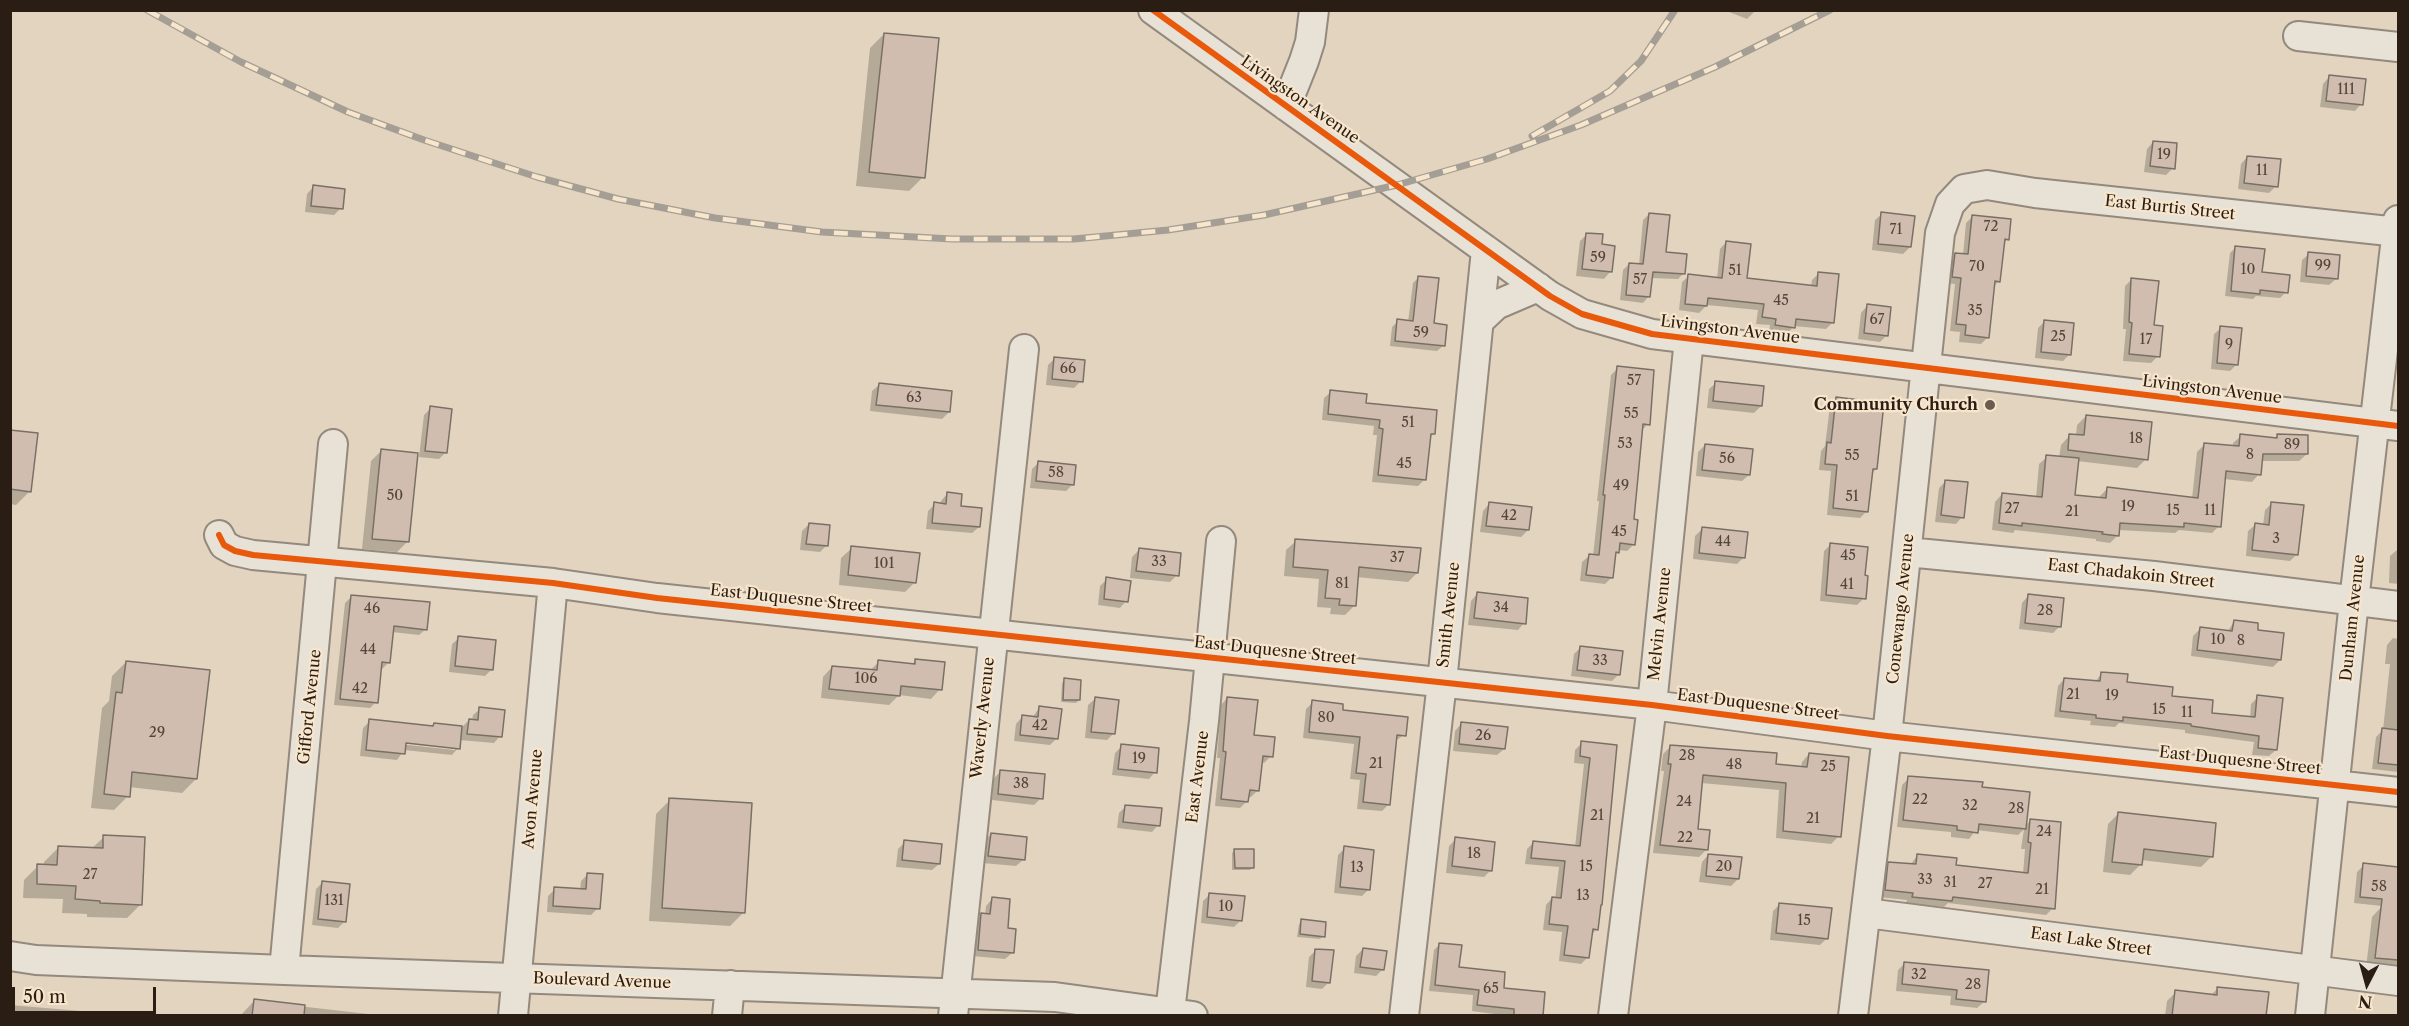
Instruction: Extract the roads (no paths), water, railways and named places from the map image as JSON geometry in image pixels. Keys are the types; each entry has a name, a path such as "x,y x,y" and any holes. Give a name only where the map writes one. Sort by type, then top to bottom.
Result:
{"street":[{"name":"Livingston Avenue","path":"1153,10 1538,287 1582,314 1652,334 2387,424"},
{"path":"1286,106 1307,51 1314,10"},
{"path":"2298,36 2398,47"},
{"name":"East Burtis Street","path":"1950,204 1964,189 1987,185 2035,193 2398,228"},
{"name":"Conewango Avenue","path":"1853,1016 1887,736 1940,233 1950,204"},
{"name":"Dunham Avenue","path":"2310,1016 2354,601 2387,424 2398,228"},
{"name":"Smith Avenue","path":"1404,1016 1442,682 1486,250"},
{"path":"1479,321 1496,304 1538,287"},
{"name":"Melvin Avenue","path":"1614,1016 1652,705 1689,339"},
{"name":"Waverly Avenue","path":"954,1004 1024,349"},
{"name":"Gifford Avenue","path":"284,970 324,563 333,444"},
{"name":"East Duquesne Street","path":"219,535 224,545 235,551 253,555 554,583 657,598 1652,705 1887,736 2398,792"},
{"name":"East Avenue","path":"1182,1014 1209,658 1221,541"},
{"name":"East Chadakoin Street","path":"1907,552 2154,576 2398,606"},
{"name":"Avon Avenue","path":"513,1016 554,583"},
{"name":"East Lake Street","path":"1866,912 2398,981"},
{"name":"Boulevard Avenue","path":"10,956 36,960 284,970 730,985 954,1004 1055,997 1182,1014"},
{"path":"727,1016 730,985"}],"railway":[{"path":"147,10 241,62 348,112 537,177 618,199 715,218 822,232 952,239 1074,239 1168,230 1264,215 1397,185 1487,159 1581,125 1715,67 1830,10"},
{"path":"1532,136 1610,91 1641,61 1675,10"}],"place":[{"name":"Community Church","path":"1990,405"}]}
